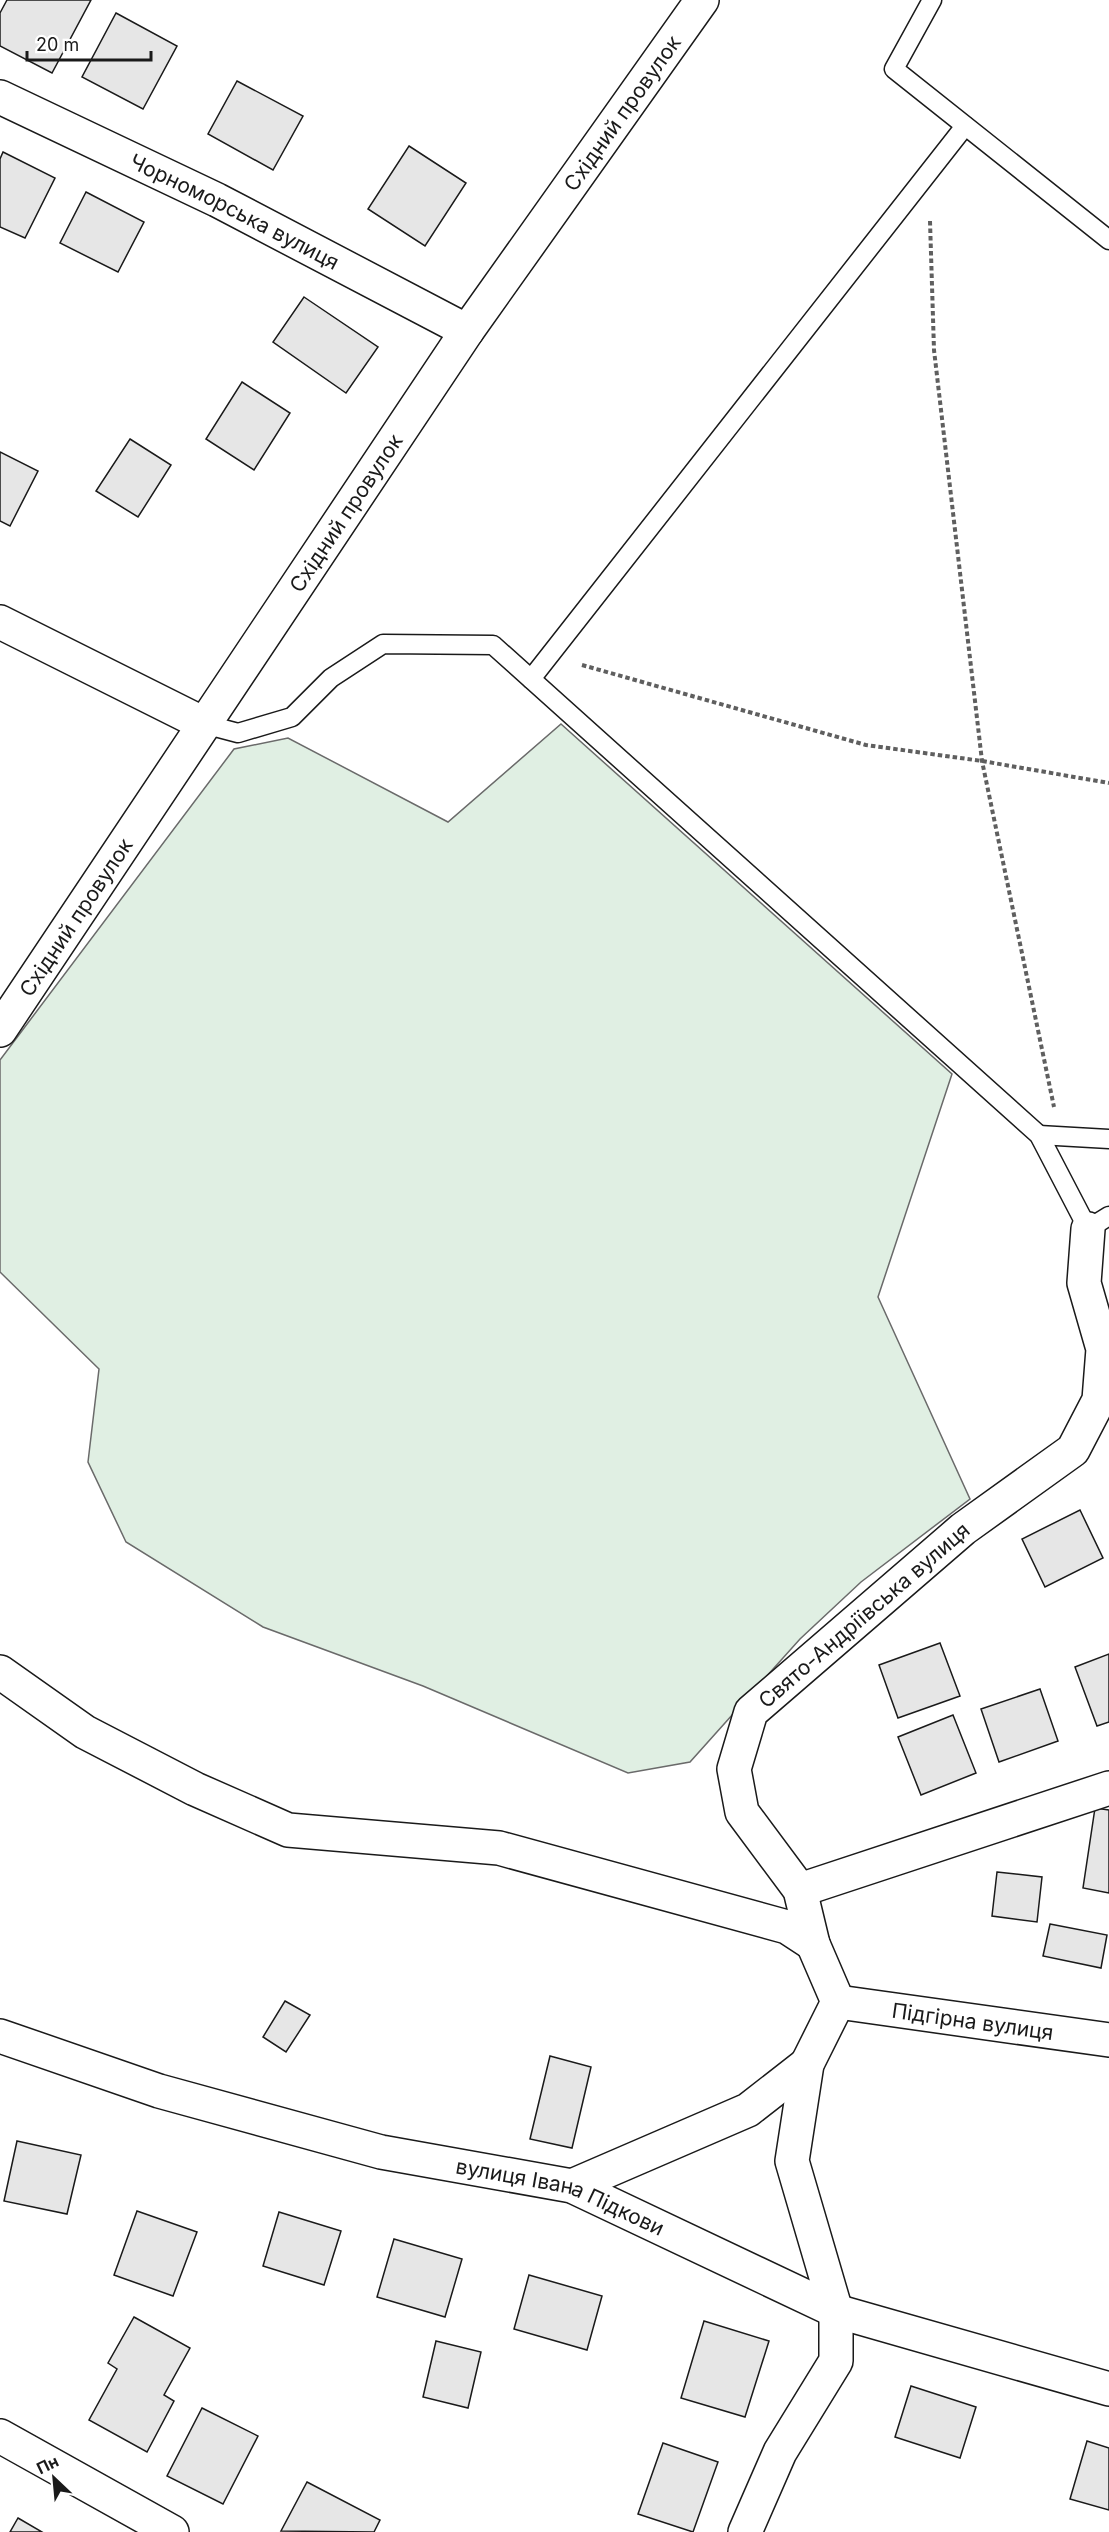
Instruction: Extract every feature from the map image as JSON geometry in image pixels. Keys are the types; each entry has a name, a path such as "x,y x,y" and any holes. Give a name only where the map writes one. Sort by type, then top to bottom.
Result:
{"street":[{"name":"Східний провулок","path":"0,1030 467,331 702,0"},
{"name":"Чорноморська вулиця","path":"0,97 217,200 467,331"},
{"path":"0,622 204,724"},
{"name":"Свято-Андріївська вулиця","path":"838,2002 813,1944 800,1890 742,1812 734,1769 751,1712 963,1529 1073,1450 1099,1400 1103,1349 1084,1284 1098,1222"},
{"path":"0,1672 85,1732 195,1789 288,1830 499,1848 787,1927 813,1944"},
{"path":"800,1890 1109,1788"},
{"path":"745,2532 780,2452 836,2361 836,2311 792,2161 807,2064 838,2002"},
{"name":"Підгірна вулиця","path":"838,2002 1109,2040"},
{"name":"вулиця Івана Підкови","path":"0,2036 159,2091 381,2152 572,2186 836,2311 1109,2389"},
{"path":"572,2186 748,2110 807,2064"},
{"path":"0,2436 172,2532"}],"lane":[{"path":"932,0 894,69 1109,240"},
{"path":"531,680 965,126"},
{"path":"204,724 238,733 292,717 331,678 383,644 493,645 1039,1135 1098,1222"},
{"path":"1039,1135 1109,1139"}],"path":[{"path":"928,173 934,350 982,761 1060,1137"},
{"path":"549,656 866,745 982,761 1109,783"}],"green space":[{"path":"561,724 952,1074 878,1297 970,1499 861,1582 800,1639 690,1762 628,1773 423,1686 263,1627 126,1542 88,1462 99,1369 0,1272 0,1060 234,749 288,738 448,822"}],"building":[{"path":"7,0 91,0 52,73 0,46 0,13"},
{"path":"116,13 177,46 143,109 82,77"},
{"path":"237,81 303,116 273,170 208,134"},
{"path":"409,146 466,183 425,246 368,209"},
{"path":"3,152 55,178 25,238 0,227 0,159"},
{"path":"86,192 144,222 118,272 60,243"},
{"path":"304,297 378,347 346,393 273,342"},
{"path":"242,382 290,413 254,470 206,439"},
{"path":"130,439 171,465 138,517 96,491"},
{"path":"0,452 38,471 10,526 0,521"},
{"path":"1080,1510 1103,1558 1045,1587 1022,1539"},
{"path":"940,1643 960,1696 898,1718 879,1665"},
{"path":"1109,1654 1109,1722 1097,1726 1075,1667"},
{"path":"1040,1689 1058,1741 999,1762 981,1709"},
{"path":"953,1715 976,1773 921,1795 898,1737"},
{"path":"1095,1808 1109,1810 1109,1893 1083,1888"},
{"path":"997,1872 1042,1877 1037,1922 992,1916"},
{"path":"1050,1924 1107,1935 1101,1968 1043,1956"},
{"path":"285,2001 310,2015 286,2052 263,2037"},
{"path":"550,2056 591,2067 572,2148 530,2139"},
{"path":"17,2141 81,2155 67,2214 4,2201"},
{"path":"137,2211 197,2232 173,2296 114,2275"},
{"path":"279,2212 341,2231 324,2285 263,2266"},
{"path":"394,2239 462,2259 445,2317 377,2297"},
{"path":"529,2275 602,2296 587,2350 514,2329"},
{"path":"134,2317 190,2348 164,2395 174,2401 147,2452 89,2420 117,2369 108,2363"},
{"path":"704,2321 769,2341 745,2417 681,2398"},
{"path":"436,2341 481,2352 468,2408 423,2397"},
{"path":"911,2386 976,2407 960,2458 895,2437"},
{"path":"202,2408 258,2436 223,2504 167,2476"},
{"path":"1087,2441 1109,2448 1109,2510 1070,2499"},
{"path":"663,2443 718,2462 693,2532 638,2514"},
{"path":"307,2482 380,2520 374,2532 281,2531"},
{"path":"18,2518 42,2532 10,2532"}]}
